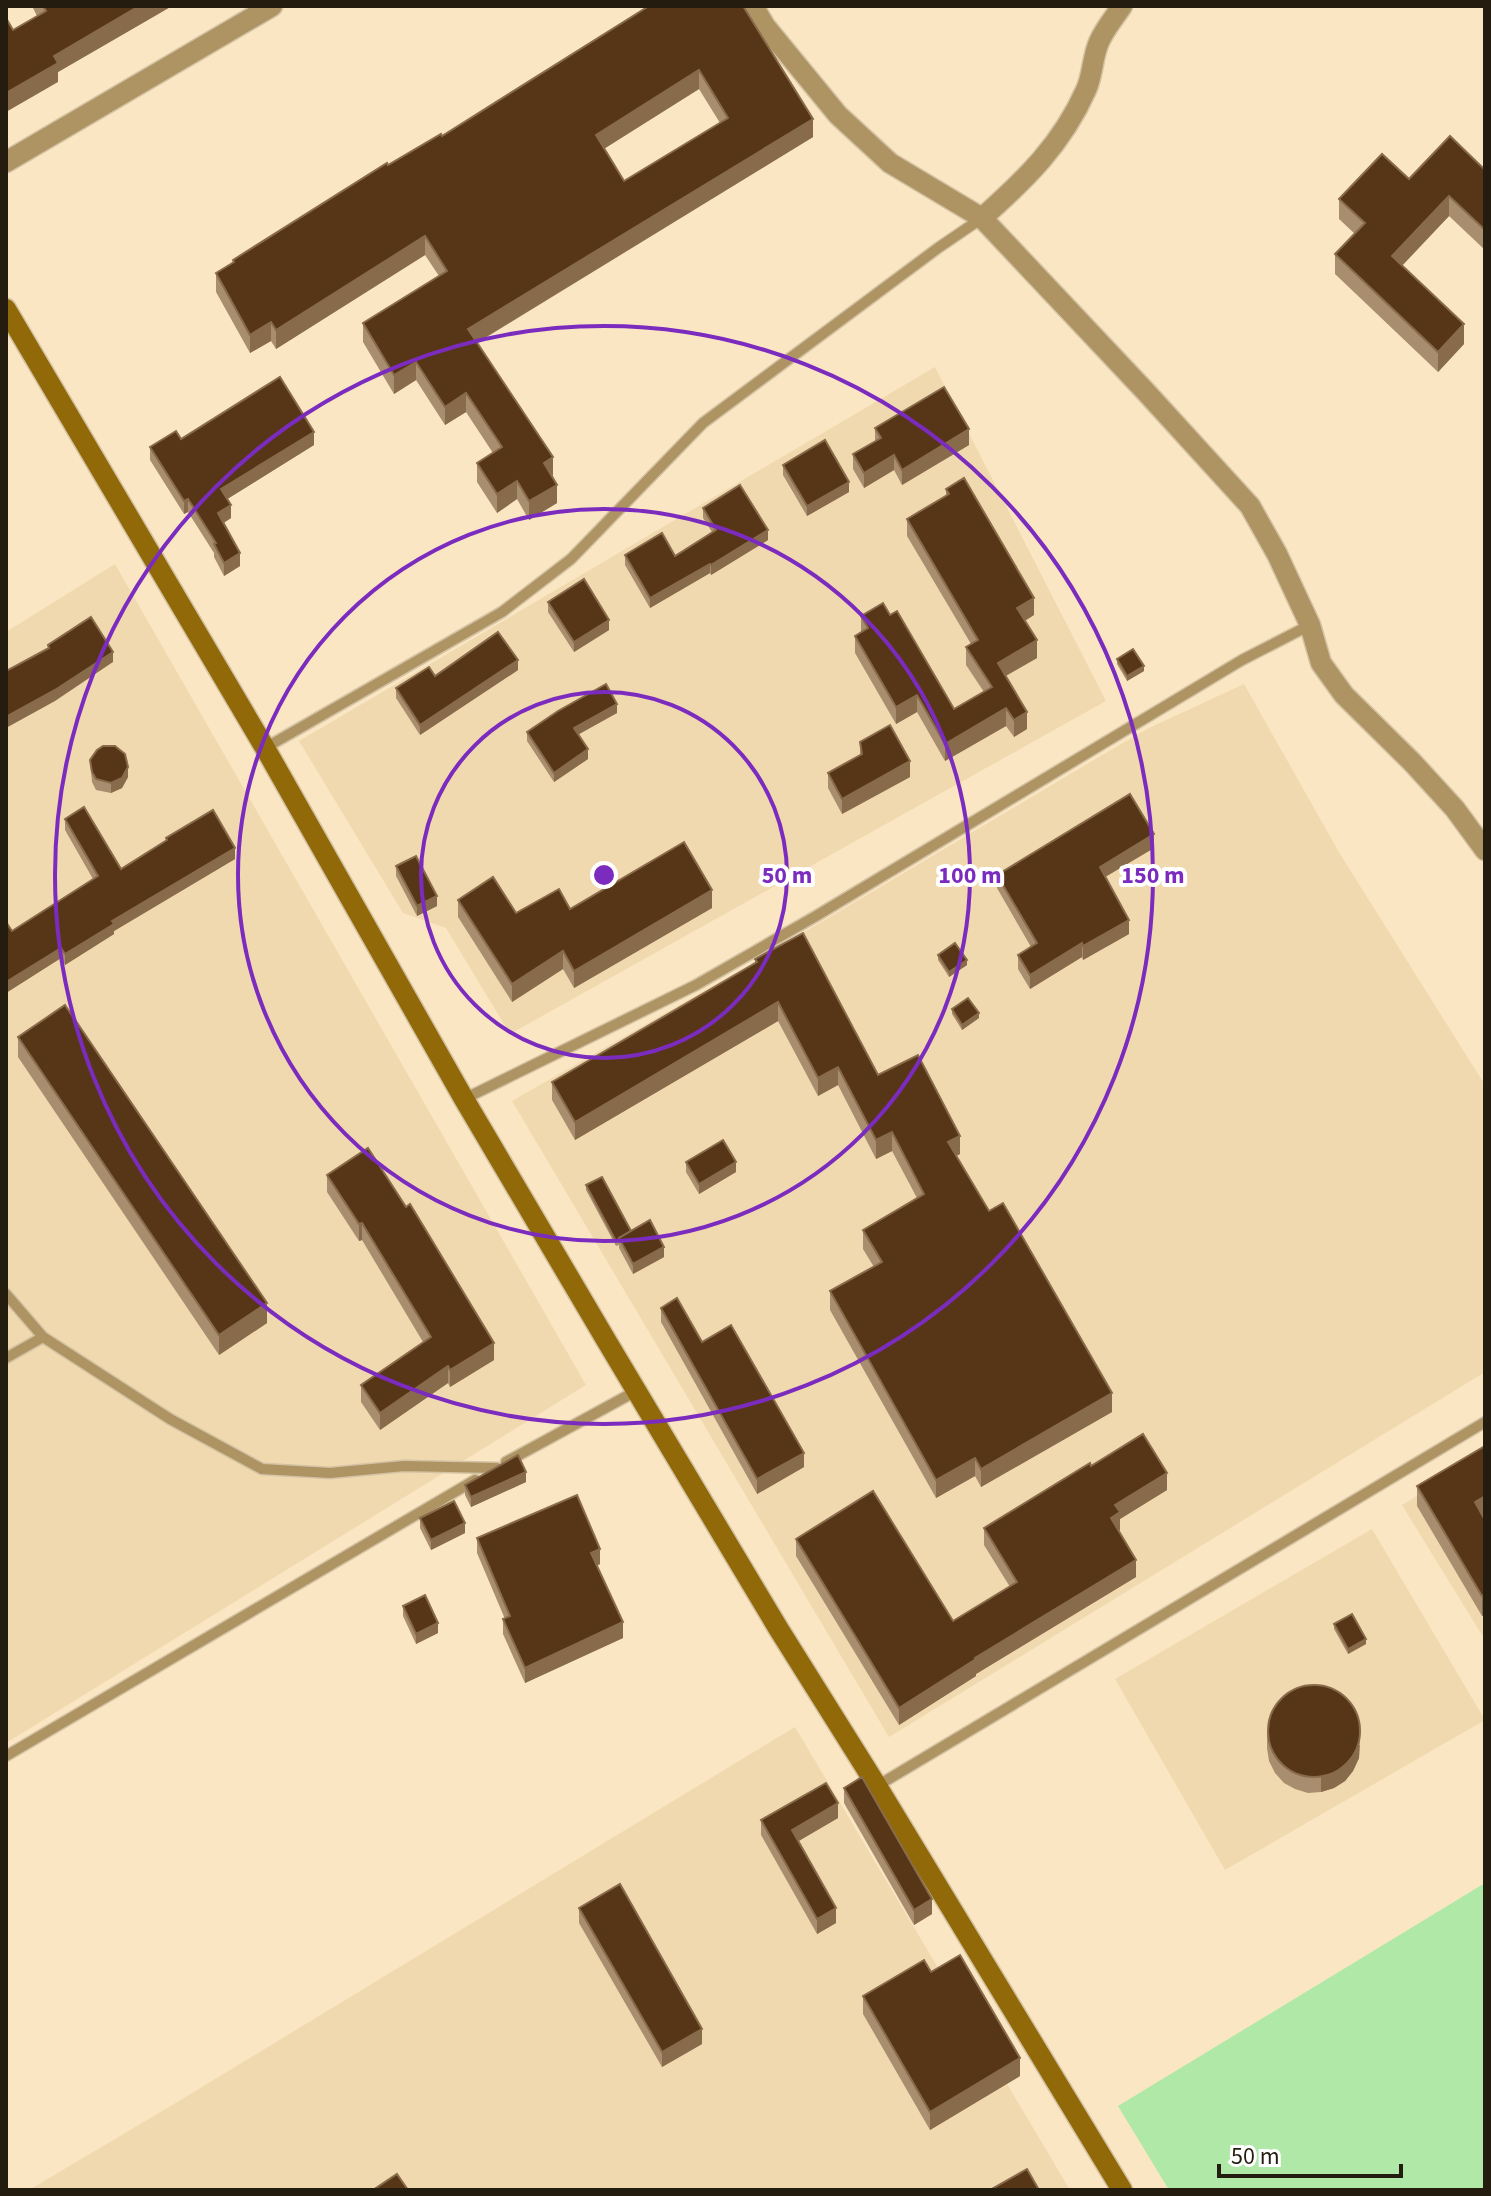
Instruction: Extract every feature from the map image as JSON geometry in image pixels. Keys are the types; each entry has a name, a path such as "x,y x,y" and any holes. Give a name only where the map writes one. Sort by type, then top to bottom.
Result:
{"street":[{"path":"6,162 272,6"},
{"path":"753,6 765,26 838,115 890,163 982,218 1166,412 1250,506 1277,554 1310,625 1321,663 1344,695 1455,809 1485,850"},
{"path":"982,218 1027,177 1067,129 1088,87 1099,42 1122,6"},
{"path":"6,309 265,748 464,1099 778,1628 1122,2190"}],"lane":[{"path":"265,748 502,612 571,559 703,423 982,218"},
{"path":"464,1099 696,985 1242,660 1310,625"},
{"path":"6,1294 43,1337 170,1419 262,1469 330,1473 404,1466 497,1468"},
{"path":"6,1358 43,1337"},
{"path":"6,1756 497,1468 638,1390"},
{"path":"877,1786 1485,1422"}],"shaded area":[{"path":"935,367 1106,701 510,1034 446,928 403,913 299,741"},
{"path":"115,564 586,1385 6,1743 6,632"},
{"path":"1244,684 1340,854 1485,1085 1485,1372 889,1737 512,1101 1149,728"},
{"path":"1485,1455 1485,1640 1402,1505"},
{"path":"1372,1529 1485,1720 1225,1870 1115,1679"},
{"path":"795,1727 1070,2190 29,2190 169,2107"}],"green space":[{"path":"1485,1883 1485,2190 1169,2190 1118,2106"}],"building":[{"path":"43,6 139,6 54,56 58,63 6,93 6,18 13,30 46,11"},
{"path":"649,6 743,6 813,119 468,329 553,457 544,463 557,485 529,501 517,481 497,494 477,463 502,447 466,393 445,407 416,362 394,375 363,323 447,271 425,236 276,330 271,322 250,335 216,273 387,163 442,136","holes":["699,70 728,118 624,181 596,135"]},
{"path":"1450,136 1485,170 1485,230 1449,196 1392,256 1464,324 1438,352 1335,254 1365,223 1339,199 1382,154 1409,179"},
{"path":"280,377 314,432 221,489 231,505 218,513 240,553 224,563 216,543 188,499 184,501 150,447 176,431 181,439"},
{"path":"944,387 969,429 902,470 894,455 864,473 853,454 881,438 875,428"},
{"path":"825,440 849,482 807,506 783,465"},
{"path":"964,478 1034,598 1017,608 1037,640 998,663 1027,712 1014,720 1006,708 945,744 917,695 896,707 855,636 868,628 861,616 883,603 890,615 897,611 954,709 992,687 966,647 978,640 907,519 949,494 946,489"},
{"path":"740,485 768,530 650,598 625,555 662,533 675,556 716,530 703,508"},
{"path":"584,579 609,620 574,642 548,602"},
{"path":"91,617 113,652 6,717 6,671 49,648 48,645"},
{"path":"498,632 518,660 420,725 396,688 429,667 435,676"},
{"path":"1133,649 1144,666 1127,676 1117,659"},
{"path":"606,684 617,704 574,728 588,749 554,773 527,732"},
{"path":"890,725 910,761 842,799 828,773 862,754 860,742"},
{"path":"103,746 115,746 125,754 128,767 122,778 111,783 96,779 92,772 90,760"},
{"path":"1130,794 1154,834 1100,867 1129,920 1083,946 1082,943 1030,975 1018,955 1037,943 997,875"},
{"path":"84,807 121,869 213,810 235,848 112,921 114,924 65,954 61,948 6,982 6,922 12,931 98,876 65,819"},
{"path":"684,842 712,890 574,971 563,951 512,984 458,900 493,877 516,913 559,889 570,909"},
{"path":"416,856 437,896 417,906 396,866"},
{"path":"803,933 878,1075 918,1055 960,1136 948,1142 989,1211 1003,1203 1112,1393 981,1469 975,1458 936,1480 830,1291 882,1262 863,1230 924,1194 892,1132 876,1140 838,1067 818,1078 778,1002 575,1122 552,1082"},
{"path":"955,943 967,960 949,972 938,955"},
{"path":"968,998 979,1013 962,1025 952,1009"},
{"path":"65,1005 267,1303 219,1335 18,1037"},
{"path":"723,1140 736,1162 699,1184 686,1162"},
{"path":"368,1148 406,1207 410,1204 494,1343 450,1370 448,1366 380,1413 361,1385 431,1337 362,1223 359,1224 327,1175"},
{"path":"602,1177 631,1231 616,1241 586,1185"},
{"path":"650,1220 664,1247 633,1264 619,1238"},
{"path":"677,1298 702,1342 731,1325 804,1453 757,1479 661,1308"},
{"path":"1143,1434 1167,1473 1115,1505 1120,1512 1111,1518 1136,1560 899,1708 796,1539 873,1491 953,1621 1017,1582 984,1528"},
{"path":"1485,1446 1485,1496 1475,1502 1485,1520 1485,1594 1482,1596 1417,1486"},
{"path":"518,1455 526,1472 471,1497 465,1485"},
{"path":"577,1495 600,1549 591,1553 623,1622 525,1668 503,1619 510,1616 477,1538"},
{"path":"454,1501 465,1523 431,1540 420,1518"},
{"path":"425,1595 438,1623 416,1634 403,1606"},
{"path":"1352,1614 1366,1639 1348,1649 1334,1624"},
{"path":"1314,1685 1332,1688 1347,1698 1357,1713 1360,1731 1357,1749 1347,1764 1332,1774 1314,1777 1296,1774 1281,1764 1271,1749 1268,1731 1271,1713 1281,1698 1296,1688"},
{"path":"862,1777 932,1899 914,1910 844,1788"},
{"path":"826,1783 838,1803 792,1830 836,1908 817,1919 761,1820"},
{"path":"620,1884 702,2029 662,2052 579,1908"},
{"path":"960,1955 1020,2058 930,2112 863,1996 924,1960 931,1972"},
{"path":"1027,2169 1039,2190 990,2190"},
{"path":"397,2174 408,2190 373,2190"}]}
